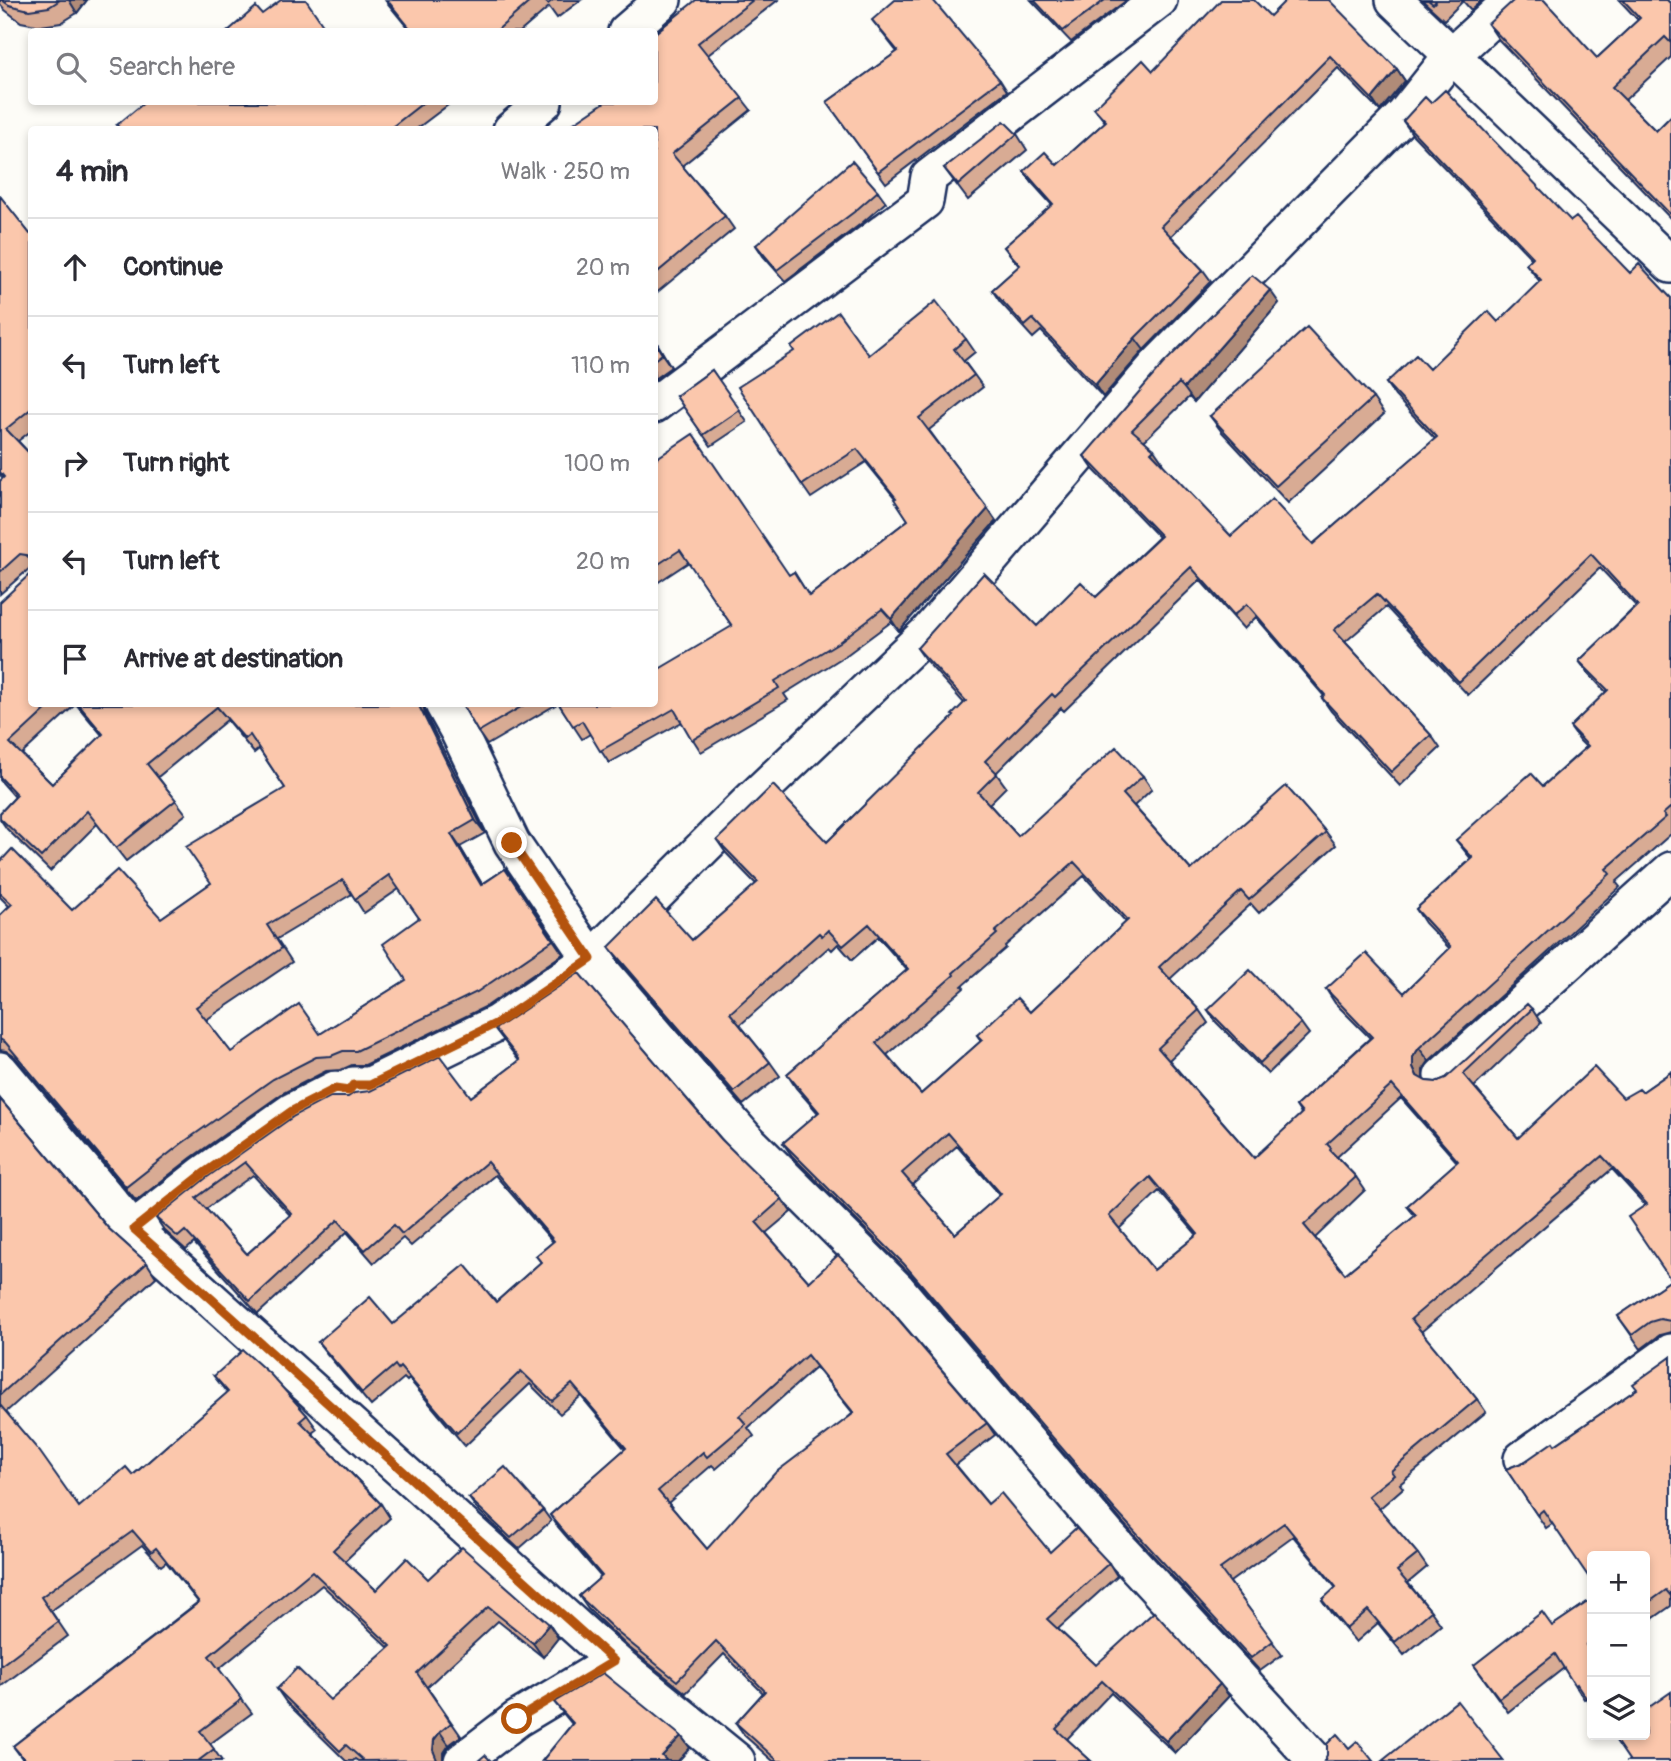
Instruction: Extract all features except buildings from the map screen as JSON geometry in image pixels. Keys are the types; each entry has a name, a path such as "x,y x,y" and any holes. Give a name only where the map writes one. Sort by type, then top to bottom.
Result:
{"street":[{"path":"631,28 663,0"},
{"path":"658,402 925,201 929,177 1158,0"},
{"path":"1394,0 1671,265"},
{"path":"134,1229 203,1174 292,1111 335,1089 349,1091 353,1085 370,1085 497,1023 591,959 749,802 928,632 1158,363 1405,114 1452,55 1513,0"},
{"path":"516,126 540,105"},
{"path":"444,707 512,843 591,959 745,1138 898,1290 1109,1537 1316,1761"},
{"path":"1442,1076 1671,870"},
{"path":"0,1070 134,1229 614,1661 737,1761"},
{"path":"1522,1459 1671,1352"},
{"path":"462,1761 517,1719 614,1661"}],"route":[{"path":"512,843 591,959 497,1023 370,1085 353,1085 349,1091 335,1089 292,1111 203,1174 134,1229 614,1661 517,1719"}]}
